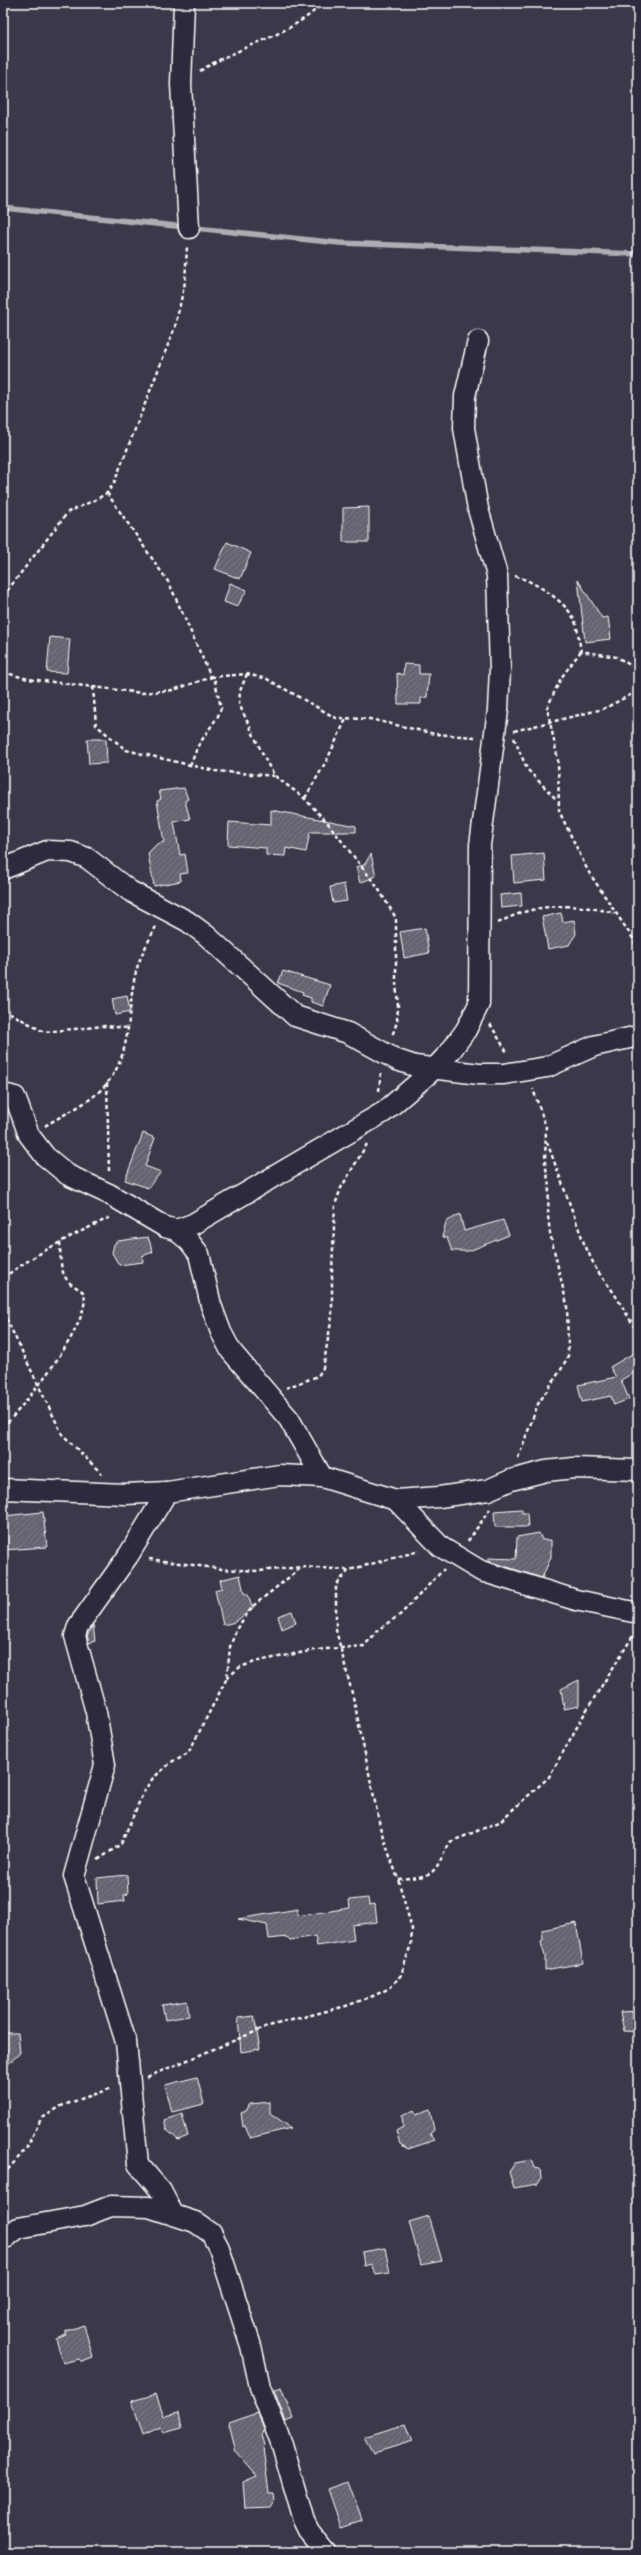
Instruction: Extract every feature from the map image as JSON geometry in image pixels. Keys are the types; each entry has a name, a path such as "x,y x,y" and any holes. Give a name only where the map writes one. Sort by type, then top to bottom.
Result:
{"street":[{"path":"184,3 181,84 188,228"},
{"path":"176,1230 193,1224 384,1112 434,1070 466,1030 479,1004 480,845 494,741 500,669 497,575 478,509 464,428 465,396 478,341"},
{"path":"3,869 47,851 71,852 87,858 130,891 187,920 206,935 295,1016 348,1033 382,1052 415,1066 434,1070 480,1074 522,1072 547,1067 594,1046 638,1036"},
{"path":"3,1094 15,1097 29,1135 45,1156 68,1175 109,1194 165,1227 176,1230 189,1241 199,1254 211,1304 221,1332 231,1351 272,1396 289,1419 322,1477"},
{"path":"3,1489 125,1494 167,1492 280,1474 322,1477 396,1500 466,1494 488,1490 511,1480 560,1469 638,1470"},
{"path":"167,1492 128,1556 78,1626 75,1636 96,1712 105,1765 74,1876 126,2042 138,2164 161,2191 173,2214"},
{"path":"396,1500 449,1552 481,1571 576,1600 638,1613"},
{"path":"3,2240 18,2228 85,2216 111,2206 149,2207 195,2222 211,2233 219,2248 250,2346 260,2387 282,2445 304,2521 308,2531 326,2552"}],"path":[{"path":"181,84 223,57 291,28 308,18 323,3"},
{"path":"3,596 68,512 107,493 114,483 175,327 185,282 188,228"},
{"path":"107,493 169,583 212,677 221,708 218,716 198,746 190,766"},
{"path":"497,575 522,578 546,591 573,617 581,651 554,691 547,708 558,760 558,800 563,822 588,871 634,940 638,951"},
{"path":"581,651 617,657 638,670"},
{"path":"3,672 28,679 142,693 158,692 212,677 247,674 273,682 325,714 336,718 370,719 435,734 494,741"},
{"path":"247,674 240,691 239,704 275,776 304,798 327,822 378,888 396,918 397,1022 382,1052 373,1119"},
{"path":"93,687 96,725 126,750 190,766 246,776 275,776"},
{"path":"558,800 527,769 512,732 549,721 603,709 638,691"},
{"path":"304,798 327,760 346,719"},
{"path":"480,932 508,917 526,911 565,904 616,913"},
{"path":"29,1135 90,1098 107,1083 126,1048 137,968 164,909"},
{"path":"479,1004 498,1040 522,1072 538,1099 546,1127 547,1142 545,1162 549,1186 548,1216 567,1305 568,1356 538,1404 511,1480"},
{"path":"3,1008 44,1032 105,1026 128,1028"},
{"path":"107,1083 109,1194"},
{"path":"272,1396 296,1383 318,1376 324,1368 332,1316 332,1270 335,1205 341,1188 369,1140"},
{"path":"547,1142 584,1243 596,1269 614,1293 638,1333"},
{"path":"3,1278 24,1262 60,1240 133,1207"},
{"path":"3,1428 40,1387 72,1333 85,1303 84,1293 70,1284 64,1276 61,1267 60,1240"},
{"path":"3,1312 62,1434 89,1463 125,1494"},
{"path":"227,1678 240,1667 258,1661 340,1648 357,1648 370,1642 379,1629 401,1614 449,1552 492,1507"},
{"path":"128,1556 222,1569 259,1571 302,1567 349,1570 449,1552"},
{"path":"74,1876 122,1844 144,1791 153,1778 173,1761 188,1753 207,1719 227,1678 230,1647 237,1628 253,1606 302,1567"},
{"path":"3,2175 26,2149 41,2120 60,2106 156,2074 269,2026 346,2006 390,1988 401,1975 411,1944 412,1929 398,1879 381,1831 363,1739 336,1630 335,1593 340,1577 349,1570"},
{"path":"398,1879 429,1874 438,1868 450,1842 499,1822 549,1777 586,1711 638,1628"}],"building":[{"path":"369,507 369,542 343,542 343,508"},
{"path":"227,542 251,553 240,579 215,569"},
{"path":"578,580 602,618 608,617 611,639 585,642"},
{"path":"230,583 247,590 237,607 224,602"},
{"path":"50,637 70,639 67,673 47,672"},
{"path":"404,664 419,665 419,674 429,674 427,697 421,698 421,704 398,704 397,673 403,675"},
{"path":"87,739 106,739 107,763 89,764"},
{"path":"184,788 188,799 185,801 190,819 174,822 180,855 185,854 188,873 180,874 181,881 154,886 148,853 157,844 164,842 157,801 161,799 159,791"},
{"path":"271,810 356,826 356,832 310,832 306,852 286,848 285,856 266,855 266,848 228,845 229,822 271,825"},
{"path":"544,853 546,880 514,883 512,856"},
{"path":"371,854 376,876 360,883 356,867 364,865"},
{"path":"344,884 347,901 333,903 330,887"},
{"path":"521,893 522,906 501,908 500,895"},
{"path":"561,913 563,922 574,920 576,934 569,945 548,949 542,917"},
{"path":"425,928 429,953 404,958 400,932"},
{"path":"283,971 330,985 323,1006 311,1002 311,998 302,995 303,992 278,983"},
{"path":"127,996 130,1012 115,1015 112,999"},
{"path":"143,1133 155,1138 145,1166 161,1172 148,1188 125,1180"},
{"path":"460,1214 464,1231 503,1220 509,1235 469,1251 452,1251 447,1238 442,1237 446,1222"},
{"path":"148,1237 153,1252 142,1256 143,1262 119,1265 112,1253 114,1244 118,1241"},
{"path":"632,1354 638,1363 638,1370 621,1380 629,1399 614,1405 611,1396 582,1402 578,1385 616,1377 610,1367"},
{"path":"522,1509 522,1513 527,1513 528,1527 495,1527 494,1511"},
{"path":"43,1512 47,1547 3,1550 3,1516"},
{"path":"539,1533 542,1540 551,1540 551,1557 542,1578 488,1561 488,1558 516,1559 517,1537"},
{"path":"240,1575 244,1593 248,1595 253,1608 235,1622 223,1625 215,1590 222,1588 220,1580"},
{"path":"292,1611 296,1623 282,1629 278,1616"},
{"path":"93,1625 95,1641 89,1643 87,1636"},
{"path":"579,1680 579,1706 564,1709 561,1689"},
{"path":"127,1875 128,1894 124,1895 125,1901 98,1904 97,1878"},
{"path":"368,1898 369,1905 375,1904 377,1922 352,1925 354,1940 317,1946 315,1936 290,1940 287,1937 269,1939 267,1925 238,1919 298,1909 297,1916 350,1908 349,1900"},
{"path":"576,1923 583,1963 545,1970 545,1956 541,1943 543,1939 542,1930"},
{"path":"187,2001 189,2016 165,2020 162,2005"},
{"path":"638,2011 638,2032 624,2031 620,2012"},
{"path":"254,2016 260,2049 241,2052 238,2018"},
{"path":"3,2033 18,2033 20,2053 3,2069"},
{"path":"197,2077 204,2104 172,2112 165,2085"},
{"path":"270,2102 270,2113 291,2128 250,2138 245,2126 243,2127 241,2113 246,2111 250,2104"},
{"path":"414,2110 416,2115 430,2110 434,2130 430,2134 435,2140 408,2149 400,2144 396,2131 403,2127 402,2116"},
{"path":"182,2114 188,2136 178,2140 167,2130 164,2120"},
{"path":"532,2160 535,2168 540,2169 541,2179 538,2184 514,2188 509,2172 515,2163"},
{"path":"429,2216 442,2261 421,2265 409,2222"},
{"path":"385,2248 390,2273 376,2275 371,2264 364,2266 362,2252"},
{"path":"84,2325 93,2358 82,2362 79,2359 63,2363 56,2339 66,2335 66,2331"},
{"path":"281,2387 294,2419 286,2422 274,2390"},
{"path":"156,2394 164,2416 179,2413 182,2428 163,2433 161,2427 143,2435 132,2401"},
{"path":"258,2413 264,2430 262,2435 265,2445 263,2447 269,2493 274,2493 275,2501 271,2508 245,2509 243,2482 257,2476 236,2452 229,2423"},
{"path":"406,2424 413,2441 374,2453 365,2437"},
{"path":"348,2482 362,2520 341,2527 328,2489"}],"waterway":[{"path":"3,208 339,243 638,254"}]}
